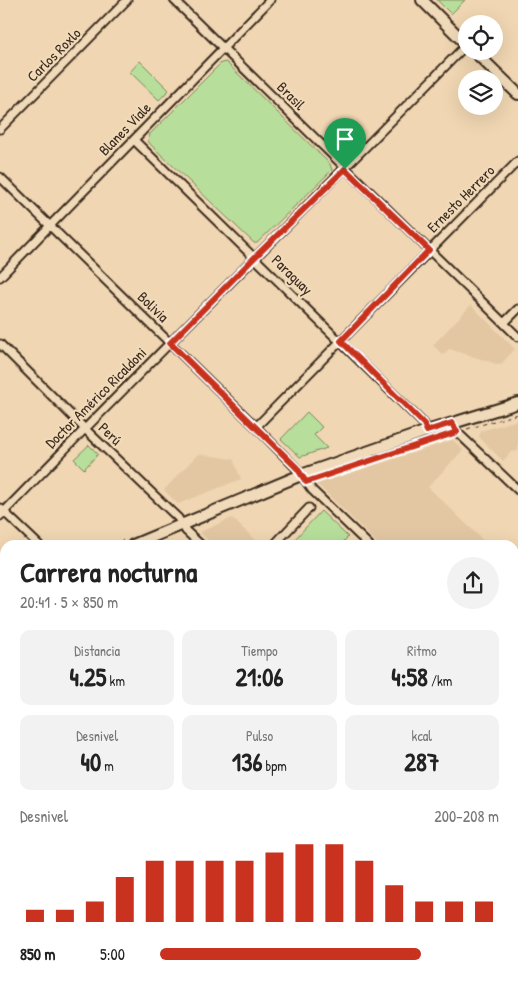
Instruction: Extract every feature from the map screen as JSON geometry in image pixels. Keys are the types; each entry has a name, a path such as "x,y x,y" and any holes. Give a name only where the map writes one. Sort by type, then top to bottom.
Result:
{"street":[{"name":"Carlos Roxlo","path":"0,129 127,0"},
{"name":"Brasil","path":"174,0 518,337"},
{"name":"Blanes Viale","path":"0,277 270,0"},
{"path":"422,0 458,36"},
{"name":"Doctor Américo Ricaldoni","path":"1,512 345,169 458,52"},
{"path":"483,60 518,94"},
{"name":"Paraguay","path":"134,140 341,341 424,424 427,431"},
{"name":"Ernesto Herrero","path":"256,427 518,161"},
{"name":"Bolivia","path":"0,177 256,427 297,468 312,490 364,540"},
{"path":"504,324 518,309"},
{"name":"Perú","path":"0,344 178,518 186,531 196,540"},
{"path":"145,540 302,475 427,431 455,428 518,402"},
{"path":"455,428 518,490"},
{"path":"279,540 309,508"},
{"path":"1,512 33,540"}],"path":[{"path":"404,449 455,428 518,414"}],"shaded area":[{"path":"471,305 515,349 500,365 449,349 443,355 433,345"},
{"path":"518,420 518,451 511,452 503,461 479,437 481,431"},
{"path":"453,440 463,450 428,487 483,540 374,540 317,484"},
{"path":"198,454 233,459 241,479 178,504 164,490"},
{"path":"232,518 255,540 208,540 200,532"}],"green space":[{"path":"437,0 465,0 451,14"},
{"path":"140,61 169,90 159,100 130,72"},
{"path":"226,62 330,164 332,170 257,243 254,243 148,141 150,134 221,63"},
{"path":"307,412 322,427 314,435 327,448 300,457 281,439"},
{"path":"89,445 98,454 84,469 74,459"},
{"path":"321,511 348,537 345,540 295,539"}],"route":[{"path":"345,169 429,250 341,341 424,424 427,431 452,423 457,432 306,482 297,468 170,343 345,169"}]}
